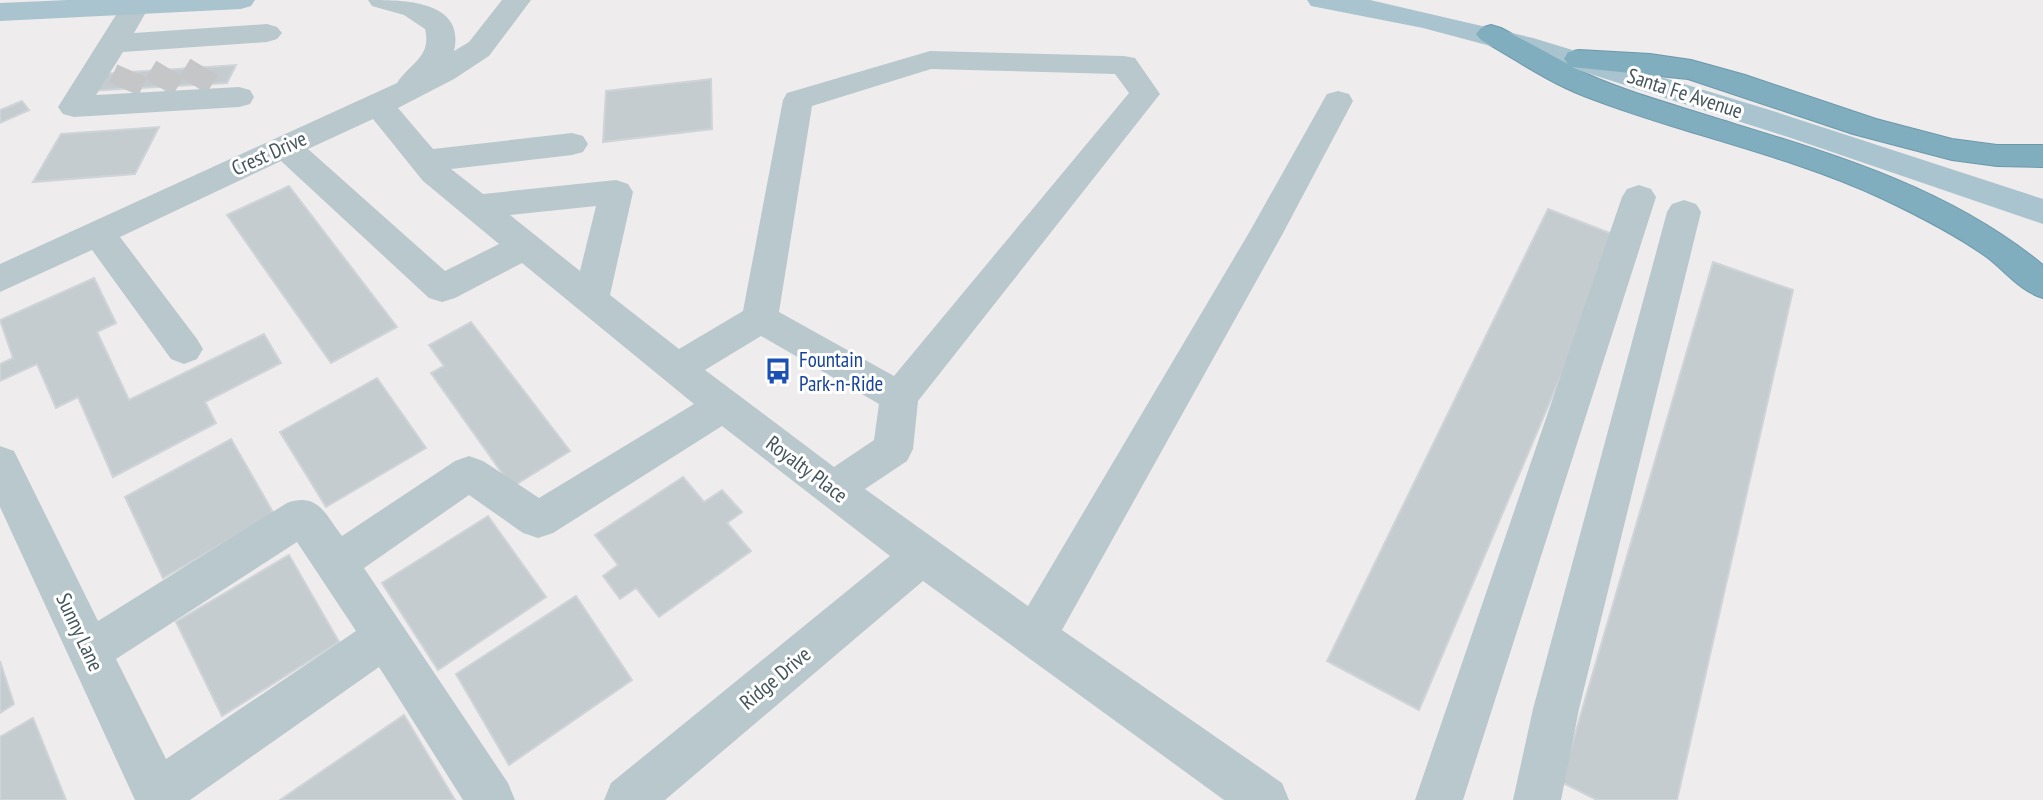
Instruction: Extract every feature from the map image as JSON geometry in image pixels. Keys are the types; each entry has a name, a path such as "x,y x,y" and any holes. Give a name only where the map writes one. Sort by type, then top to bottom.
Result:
{"highway":[{"path":"1492,34 1593,88 1877,184 1941,212 1987,240 2043,285"},
{"path":"1579,59 1689,69 1925,145 1973,154 2043,156"}],"main road":[{"path":"0,12 241,0"},
{"name":"Santa Fe Avenue","path":"1321,0 1492,34 1579,59 1918,168 2043,212"}],"street":[{"path":"378,105 426,74 438,56 443,40 440,28 431,17 382,0"},
{"name":"Crest Drive","path":"0,279 378,105 443,72 480,49 517,0"},
{"path":"135,7 74,107 159,86 239,97"},
{"path":"113,43 267,33"},
{"path":"159,86 220,36"},
{"path":"159,86 188,38"},
{"path":"151,40 159,86"},
{"path":"677,369 760,318 798,100 930,61 1124,65 1145,94 900,397 894,449 833,489"},
{"path":"1035,636 1258,247 1338,101"},
{"name":"Royalty Place","path":"378,105 424,160 474,207 723,406 922,556 1265,800"},
{"path":"424,160 572,144"},
{"path":"285,146 442,289 523,247"},
{"path":"474,207 616,192 591,300"},
{"path":"1439,800 1639,197"},
{"path":"1537,800 1556,709 1684,212"},
{"path":"98,233 184,349"},
{"path":"760,318 900,397"},
{"path":"337,563 470,473 538,520 723,406"},
{"name":"Sunny Lane","path":"0,463 158,797"},
{"path":"89,651 302,516 337,563 491,800"},
{"name":"Ridge Drive","path":"628,800 922,556"},
{"path":"158,797 385,637"}],"building":[{"path":"236,65 227,83 89,91 100,74"},
{"path":"711,79 712,129 603,142 606,91"},
{"path":"22,101 29,110 0,123 0,110"},
{"path":"159,127 135,174 33,182 61,134"},
{"path":"289,186 397,327 331,363 227,215"},
{"path":"1548,209 1620,237 1419,710 1327,661"},
{"path":"1713,262 1793,290 1677,800 1597,800 1561,782"},
{"path":"94,278 116,323 97,332 129,400 264,334 281,363 205,402 216,423 113,477 78,397 56,408 37,364 0,381 0,364 13,358 0,320"},
{"path":"471,322 570,451 512,487 431,373 444,366 429,345"},
{"path":"377,378 426,448 326,507 280,432"},
{"path":"231,439 274,514 163,578 125,497"},
{"path":"683,477 704,502 722,490 742,512 727,523 751,551 659,617 636,588 620,599 603,576 618,565 595,535"},
{"path":"488,516 546,597 438,670 382,583"},
{"path":"289,555 339,642 222,716 176,622"},
{"path":"576,596 632,680 509,765 456,674"},
{"path":"0,661 14,704 0,713"},
{"path":"404,715 455,800 280,800"},
{"path":"33,718 66,800 0,800 0,737"}],"tunnel":[{"path":"193,85 204,67"},
{"path":"159,87 170,69"},
{"path":"124,89 132,71"}],"place":[{"name":"Fountain Park-n-Ride","path":"778,371"}]}
